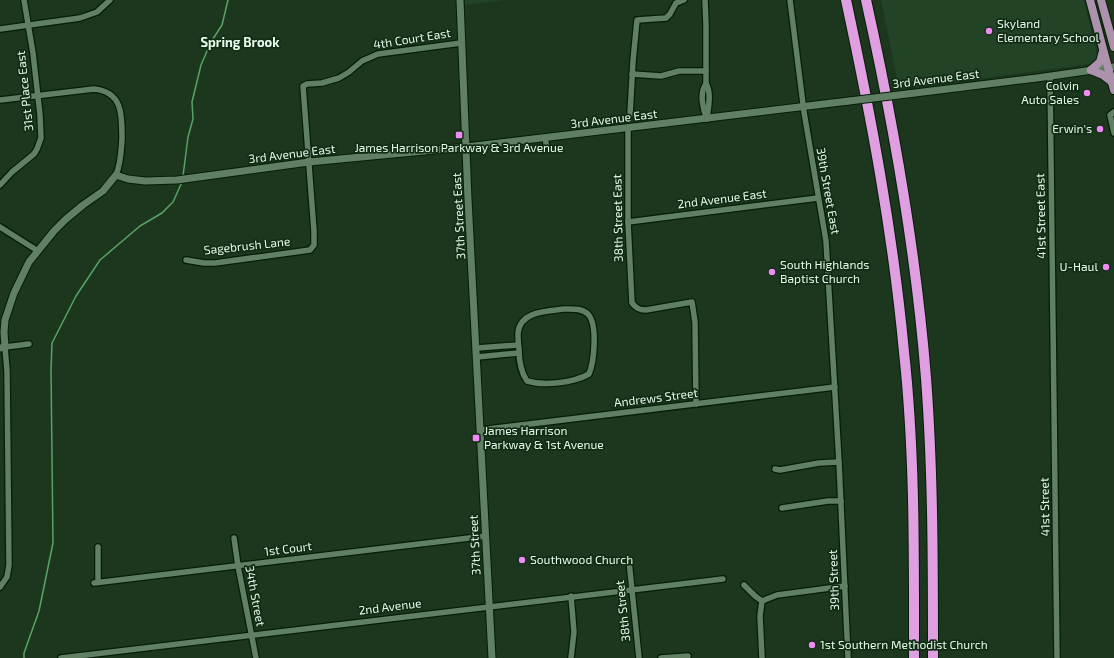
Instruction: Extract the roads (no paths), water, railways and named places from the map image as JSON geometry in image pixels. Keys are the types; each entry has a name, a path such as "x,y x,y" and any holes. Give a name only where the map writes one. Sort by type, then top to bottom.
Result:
{"highway":[{"path":"846,0 865,88 879,165 905,353 914,516 914,658"},
{"path":"866,0 894,132 910,233 920,316 928,408 932,506 933,658"}],"main road":[{"path":"1090,0 1103,51 1111,67 1113,86"},
{"path":"1102,0 1114,47"},
{"path":"1103,51 1100,62 1091,70 1103,75 1113,86"}],"street":[{"name":"31st Place East","path":"0,185 12,172 34,154 40,144 41,132 37,95 29,25 24,0"},
{"path":"0,29 86,17 97,12 110,0"},
{"name":"37th Street East","path":"460,0 480,430"},
{"path":"630,115 637,20 666,18 676,3 684,0"},
{"path":"705,0 706,84 704,87 703,110 707,119"},
{"name":"39th Street East","path":"790,0 804,107 826,241 835,387"},
{"name":"4th Court East","path":"308,162 303,86 307,84 328,82 339,78 362,61 378,54 461,43"},
{"name":"3rd Avenue East","path":"116,175 128,179 145,181 177,180 308,162 466,147 707,119 1111,67"},
{"path":"632,74 657,76 679,72 706,71"},
{"name":"41st Street East","path":"1050,76 1054,356"},
{"path":"0,100 94,89 105,91 110,94 117,103 122,114 121,159 116,175 103,192 66,219 38,251 23,272 8,309 4,326 3,347 7,371 9,565 7,577 0,587"},
{"path":"1114,112 1110,115 1114,133"},
{"name":"38th Street East","path":"628,128 628,222 632,303 640,310 646,310 692,302 695,322 696,404"},
{"path":"545,138 547,148"},
{"name":"Sagebrush Lane","path":"186,260 215,263 310,250 314,245 314,231 308,162"},
{"name":"2nd Avenue East","path":"628,222 818,198"},
{"path":"0,227 38,251"},
{"path":"576,309 588,314 592,324 594,336 593,365 589,374 579,379 537,384 527,381 520,370 519,353 518,332 523,320 542,312 576,309"},
{"path":"3,347 30,344"},
{"path":"476,348 518,345"},
{"path":"477,357 519,353"},
{"name":"41st Street","path":"1054,356 1058,658"},
{"name":"Andrews Street","path":"480,430 835,387"},
{"name":"39th Street","path":"835,387 848,658"},
{"name":"37th Street","path":"480,430 492,658"},
{"path":"775,469 780,470 818,463 839,462"},
{"path":"782,508 841,501"},
{"name":"1st Court","path":"98,547 96,582 486,536"},
{"name":"34th Street","path":"234,538 256,658"},
{"name":"38th Street","path":"629,561 639,658"},
{"name":"2nd Avenue","path":"61,658 723,579"},
{"path":"744,585 762,601"},
{"path":"762,601 777,594 844,586"},
{"path":"571,596 574,632 571,658"},
{"path":"762,601 760,616 762,658"},
{"path":"661,658 688,656"}],"waterway":[{"path":"183,176 188,137 193,119 192,102 201,65 211,42 222,25 228,0"},
{"path":"24,658 24,653 39,611 53,543 52,343 76,296 100,260 140,226 162,213 173,202 182,182"}],"place":[{"name":"Skyland Elementary School","path":"989,31"},
{"name":"Colvin Auto Sales","path":"1087,93"},
{"name":"Erwin's","path":"1100,129"},
{"name":"James Harrison Parkway & 3rd Avenue","path":"459,135"},
{"name":"U-Haul","path":"1106,267"},
{"name":"South Highlands Baptist Church","path":"772,272"},
{"name":"James Harrison Parkway & 1st Avenue","path":"476,438"},
{"name":"Southwood Church","path":"522,560"},
{"name":"1st Southern Methodist Church","path":"812,645"}],"district":[{"name":"Spring Brook","path":"240,42"}]}
